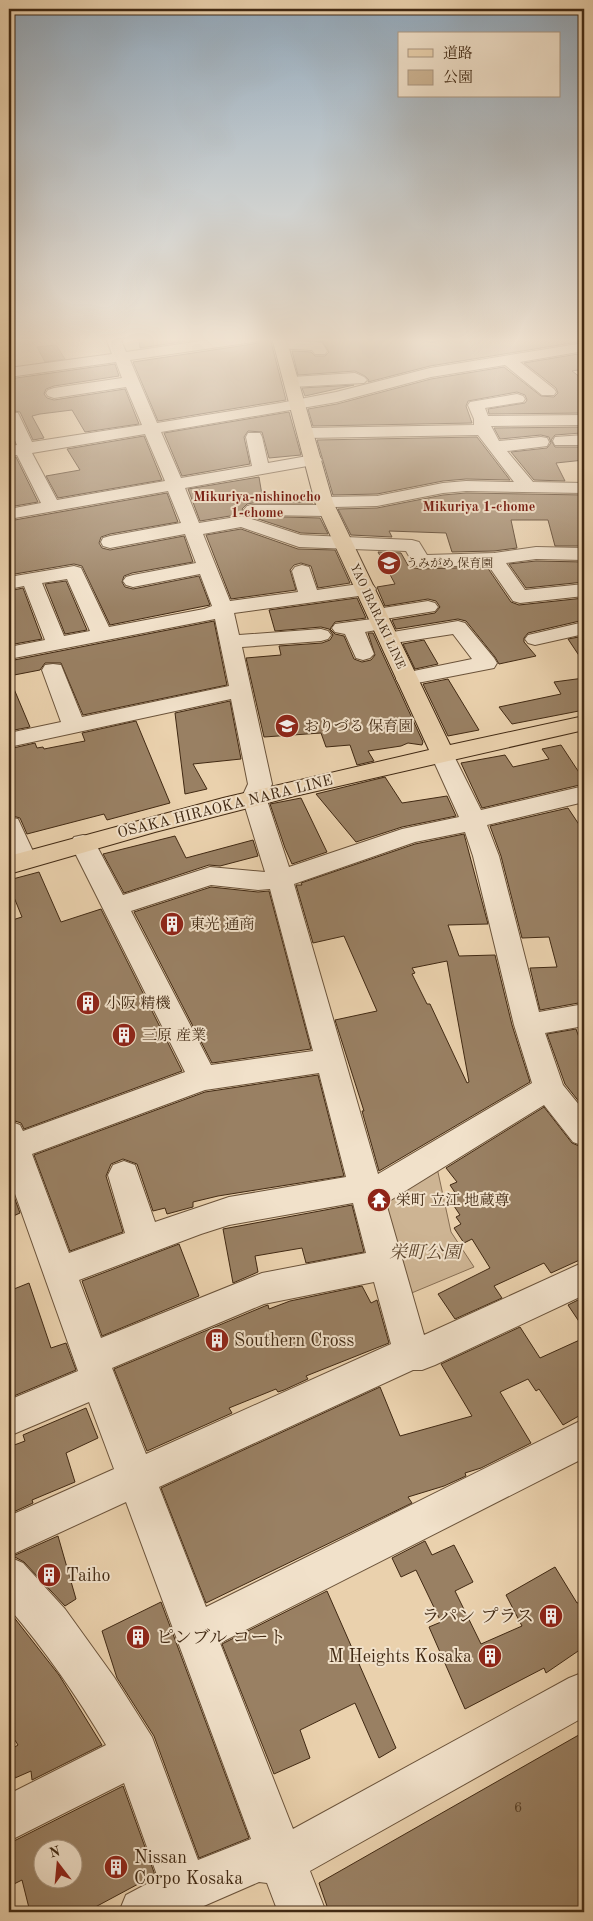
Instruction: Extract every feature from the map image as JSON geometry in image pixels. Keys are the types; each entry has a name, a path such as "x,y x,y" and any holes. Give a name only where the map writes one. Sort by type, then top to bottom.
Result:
{"main road":[{"name":"YAO IBARAKI LINE","path":"304,428 326,506 442,753"},
{"path":"442,753 584,723"},
{"name":"OSAKA HIRAOKA NARA LINE","path":"16,863 254,797 442,753"}],"street":[{"path":"14,428 19,450 52,507"},
{"path":"19,450 151,428 223,608 242,690 260,784 254,797 280,879 411,1353"},
{"path":"306,433 402,431 436,428"},
{"path":"484,428 494,447 526,486"},
{"path":"402,431 405,449"},
{"path":"254,437 261,469"},
{"path":"561,441 584,440"},
{"path":"494,447 541,442"},
{"path":"9,514 313,460"},
{"path":"253,510 326,506 466,486 584,488"},
{"path":"193,533 242,521 299,541 346,547 412,546 421,561 494,559 536,553 584,554"},
{"path":"110,542 193,533 252,534"},
{"path":"287,544 294,556 346,547"},
{"path":"494,559 520,597 584,590"},
{"path":"133,581 207,567"},
{"path":"302,571 309,595"},
{"path":"9,584 74,572 102,635"},
{"path":"31,579 57,644"},
{"path":"10,650 57,644 210,614 223,608 309,595 366,589"},
{"path":"382,625 428,607"},
{"path":"363,654 347,628 382,625 458,627 486,663 407,679"},
{"path":"535,639 584,628"},
{"path":"231,642 322,635"},
{"path":"53,670 74,726"},
{"path":"9,740 242,690"},
{"path":"442,753 474,822 486,856 528,1025 550,1090 584,1133"},
{"path":"115,907 210,876 258,881 280,879 411,835 474,822 584,794"},
{"path":"9,825 16,863"},
{"path":"83,843 203,1078"},
{"path":"528,1025 584,1015"},
{"path":"302,1912 10,1143 203,1078 330,1060"},
{"path":"60,1272 198,1220 229,1211 367,1192 541,1092 550,1090"},
{"path":"124,1175 144,1241"},
{"path":"9,1418 95,1370 262,1289 387,1264"},
{"path":"9,1536 138,1479 411,1353 422,1353 584,1278"},
{"path":"195,1634 584,1438"},
{"path":"9,1578 50,1624 99,1692 136,1753 185,1889"},
{"path":"143,1912 185,1889 259,1859 282,1861 584,1693"},
{"path":"9,1818 136,1753"}],"green space":[{"name":"栄町公園","path":"436,1163 451,1232 474,1267 402,1297 376,1197"}],"building":[{"path":"27,428 38,428 44,438 33,440"},
{"path":"82,428 114,428 85,432"},
{"path":"196,428 293,428 301,455 269,458 262,432 248,431 244,437 250,464 182,476 164,433"},
{"path":"494,428 584,428 584,432 555,435 551,440 555,447 584,447 584,460 556,463 565,481 534,480 511,452 547,448 551,443 549,437 541,435 500,439"},
{"path":"144,436 162,480 58,498 46,476 80,470 67,449"},
{"path":"477,437 510,480 466,479 443,481 377,494 333,495 317,440"},
{"path":"16,457 38,502 9,507 9,458"},
{"path":"259,477 262,495 312,498 313,503 253,503 247,504 242,509 246,515 242,514 200,521 188,489"},
{"path":"167,493 178,522 110,534 101,537 99,543 102,548 110,550 184,536 193,562 132,573 124,576 122,582 125,587 133,589 199,576 210,605 110,625 82,566 74,564 9,575 9,521"},
{"path":"466,493 584,495 584,546 555,546 548,520 511,520 517,548 494,551 452,552 446,533 389,531 392,537 351,535 338,509 377,508 443,495"},
{"path":"249,516 320,518 328,534 301,533"},
{"path":"241,529 298,549 335,550 350,583 318,588 311,566 301,563 294,565 290,570 296,590 231,599 206,535"},
{"path":"378,552 401,553 409,567 420,569 487,567 511,602 519,605 584,598 584,620 528,633 524,638 524,642 536,656 499,664 466,621 458,619 396,629 392,620 435,613 440,607 436,601 428,599 385,606 377,587 395,584"},
{"path":"536,561 584,562 584,582 526,588 509,564"},
{"path":"66,581 87,630 65,634 45,584"},
{"path":"23,588 42,639 9,645 9,591"},
{"path":"357,598 366,618 335,622 330,629 335,634 344,636 354,659 362,662 371,660 375,655 368,633 373,633 423,742 422,745 408,743 401,746 368,751 374,761 357,765 350,745 326,747 321,733 264,737 246,658 281,655 279,646 322,643 330,640 333,635 329,629 321,627 275,631 269,610"},
{"path":"214,621 227,685 83,715 61,663 45,663 40,670 9,676 9,661"},
{"path":"584,636 584,663 568,639"},
{"path":"424,640 438,664 415,669 403,644"},
{"path":"9,677 30,727 9,731"},
{"path":"584,678 584,710 512,724 499,707 561,694 554,682"},
{"path":"448,679 479,730 448,736 423,684"},
{"path":"230,701 241,759 193,764 207,789 185,794 175,713"},
{"path":"136,721 170,803 107,820 104,814 27,834 20,818 9,815 9,749 35,743 37,748 43,747 44,749 85,741 82,733"},
{"path":"561,745 584,780 584,784 482,808 461,763 505,755 513,767 549,759 542,749"},
{"path":"385,777 402,803 447,796 456,816 402,827 356,842 316,794"},
{"path":"301,798 327,852 292,864 270,804"},
{"path":"568,808 584,832 584,1002 540,1010 530,968 557,967 549,937 522,938 501,856 490,826"},
{"path":"464,834 488,924 448,925 459,956 495,955 512,1025 530,1082 379,1171 362,1111 364,1111 335,1020 377,1011 344,936 313,943 296,885 302,885 301,883 415,844","holes":["447,961 469,1082 467,1083 430,1004 427,1004 412,974 415,973 412,968"]},
{"path":"175,836 186,858 253,840 258,856 220,866 209,865 124,893 103,854"},
{"path":"39,872 61,922 101,909 182,1071 24,1129 21,1123 9,1119 9,921 22,917 9,885 9,880"},
{"path":"211,887 258,892 269,891 311,1049 212,1063 134,912"},
{"path":"576,1029 584,1051 584,1108 565,1084 547,1034"},
{"path":"318,1075 344,1176 218,1196 193,1202 193,1207 167,1214 165,1208 153,1211 137,1164 123,1159 111,1164 106,1176 123,1232 70,1251 34,1155 205,1092"},
{"path":"544,1107 572,1143 579,1146 584,1152 584,1258 551,1273 544,1263 494,1286 502,1298 455,1319 438,1294 490,1268 472,1239 464,1243 454,1228 461,1224 456,1217 460,1215 450,1200 458,1197 450,1185 457,1182 446,1168"},
{"path":"9,1183 20,1213 9,1218"},
{"path":"352,1205 364,1252 306,1263 302,1248 255,1256 258,1272 233,1283 223,1229"},
{"path":"179,1244 199,1296 102,1336 82,1281"},
{"path":"29,1283 51,1348 66,1343 76,1370 9,1398 9,1291"},
{"path":"362,1286 371,1303 377,1300 389,1343 306,1376 308,1379 284,1390 278,1392 276,1389 229,1408 232,1413 147,1451 114,1369 265,1306 268,1305 269,1309 290,1301"},
{"path":"584,1297 584,1329 568,1305"},
{"path":"520,1327 540,1358 584,1338 584,1413 563,1425 539,1389 536,1391 528,1379 500,1392 531,1443 481,1468 465,1473 466,1476 444,1486 408,1497 412,1503 206,1603 161,1488 380,1387 400,1436 472,1416 441,1364"},
{"path":"86,1408 98,1438 66,1453 75,1482 32,1500 33,1503 9,1514 9,1447 25,1441 23,1435"},
{"name":"Taiho","path":"58,1536 76,1599 65,1606 24,1562 13,1556"},
{"path":"425,1541 432,1555 454,1545 473,1582 455,1591 481,1644 522,1626 506,1595 555,1567 577,1603 584,1601 584,1647 546,1673 544,1668 465,1709 429,1627 441,1622 416,1570 401,1577 392,1558"},
{"path":"327,1591 396,1748 379,1758 355,1703 300,1730 310,1758 274,1774 222,1644"},
{"path":"161,1602 249,1838 199,1858 154,1736 117,1678 102,1631"},
{"path":"9,1611 59,1675 102,1745 32,1780 31,1771 15,1778 10,1750 18,1745 9,1731"},
{"path":"584,1732 584,1912 329,1912 319,1883"},
{"path":"123,1786 155,1875 86,1912 30,1912 22,1880 12,1885 9,1869 10,1843"}],"place":[{"name":"うみがめ 保育園","path":"389,563"},
{"name":"おりづる 保育園","path":"287,726"},
{"name":"東光 通商","path":"172,924"},
{"name":"小阪 精機","path":"88,1003"},
{"name":"三原 産業","path":"124,1035"},
{"name":"栄町 立江 地蔵尊","path":"379,1200"},
{"name":"Southern Cross","path":"217,1340"},
{"name":"Taiho","path":"49,1575"},
{"name":"ラパン プラス","path":"551,1616"},
{"name":"ピンブル コート","path":"138,1637"},
{"name":"M Heights Kosaka","path":"490,1656"},
{"name":"Nissan Corpo Kosaka","path":"116,1867"}],"district":[{"name":"Mikuriya-nishinocho 1-chome","path":"257,504"},
{"name":"Mikuriya 1-chome","path":"479,506"}]}
